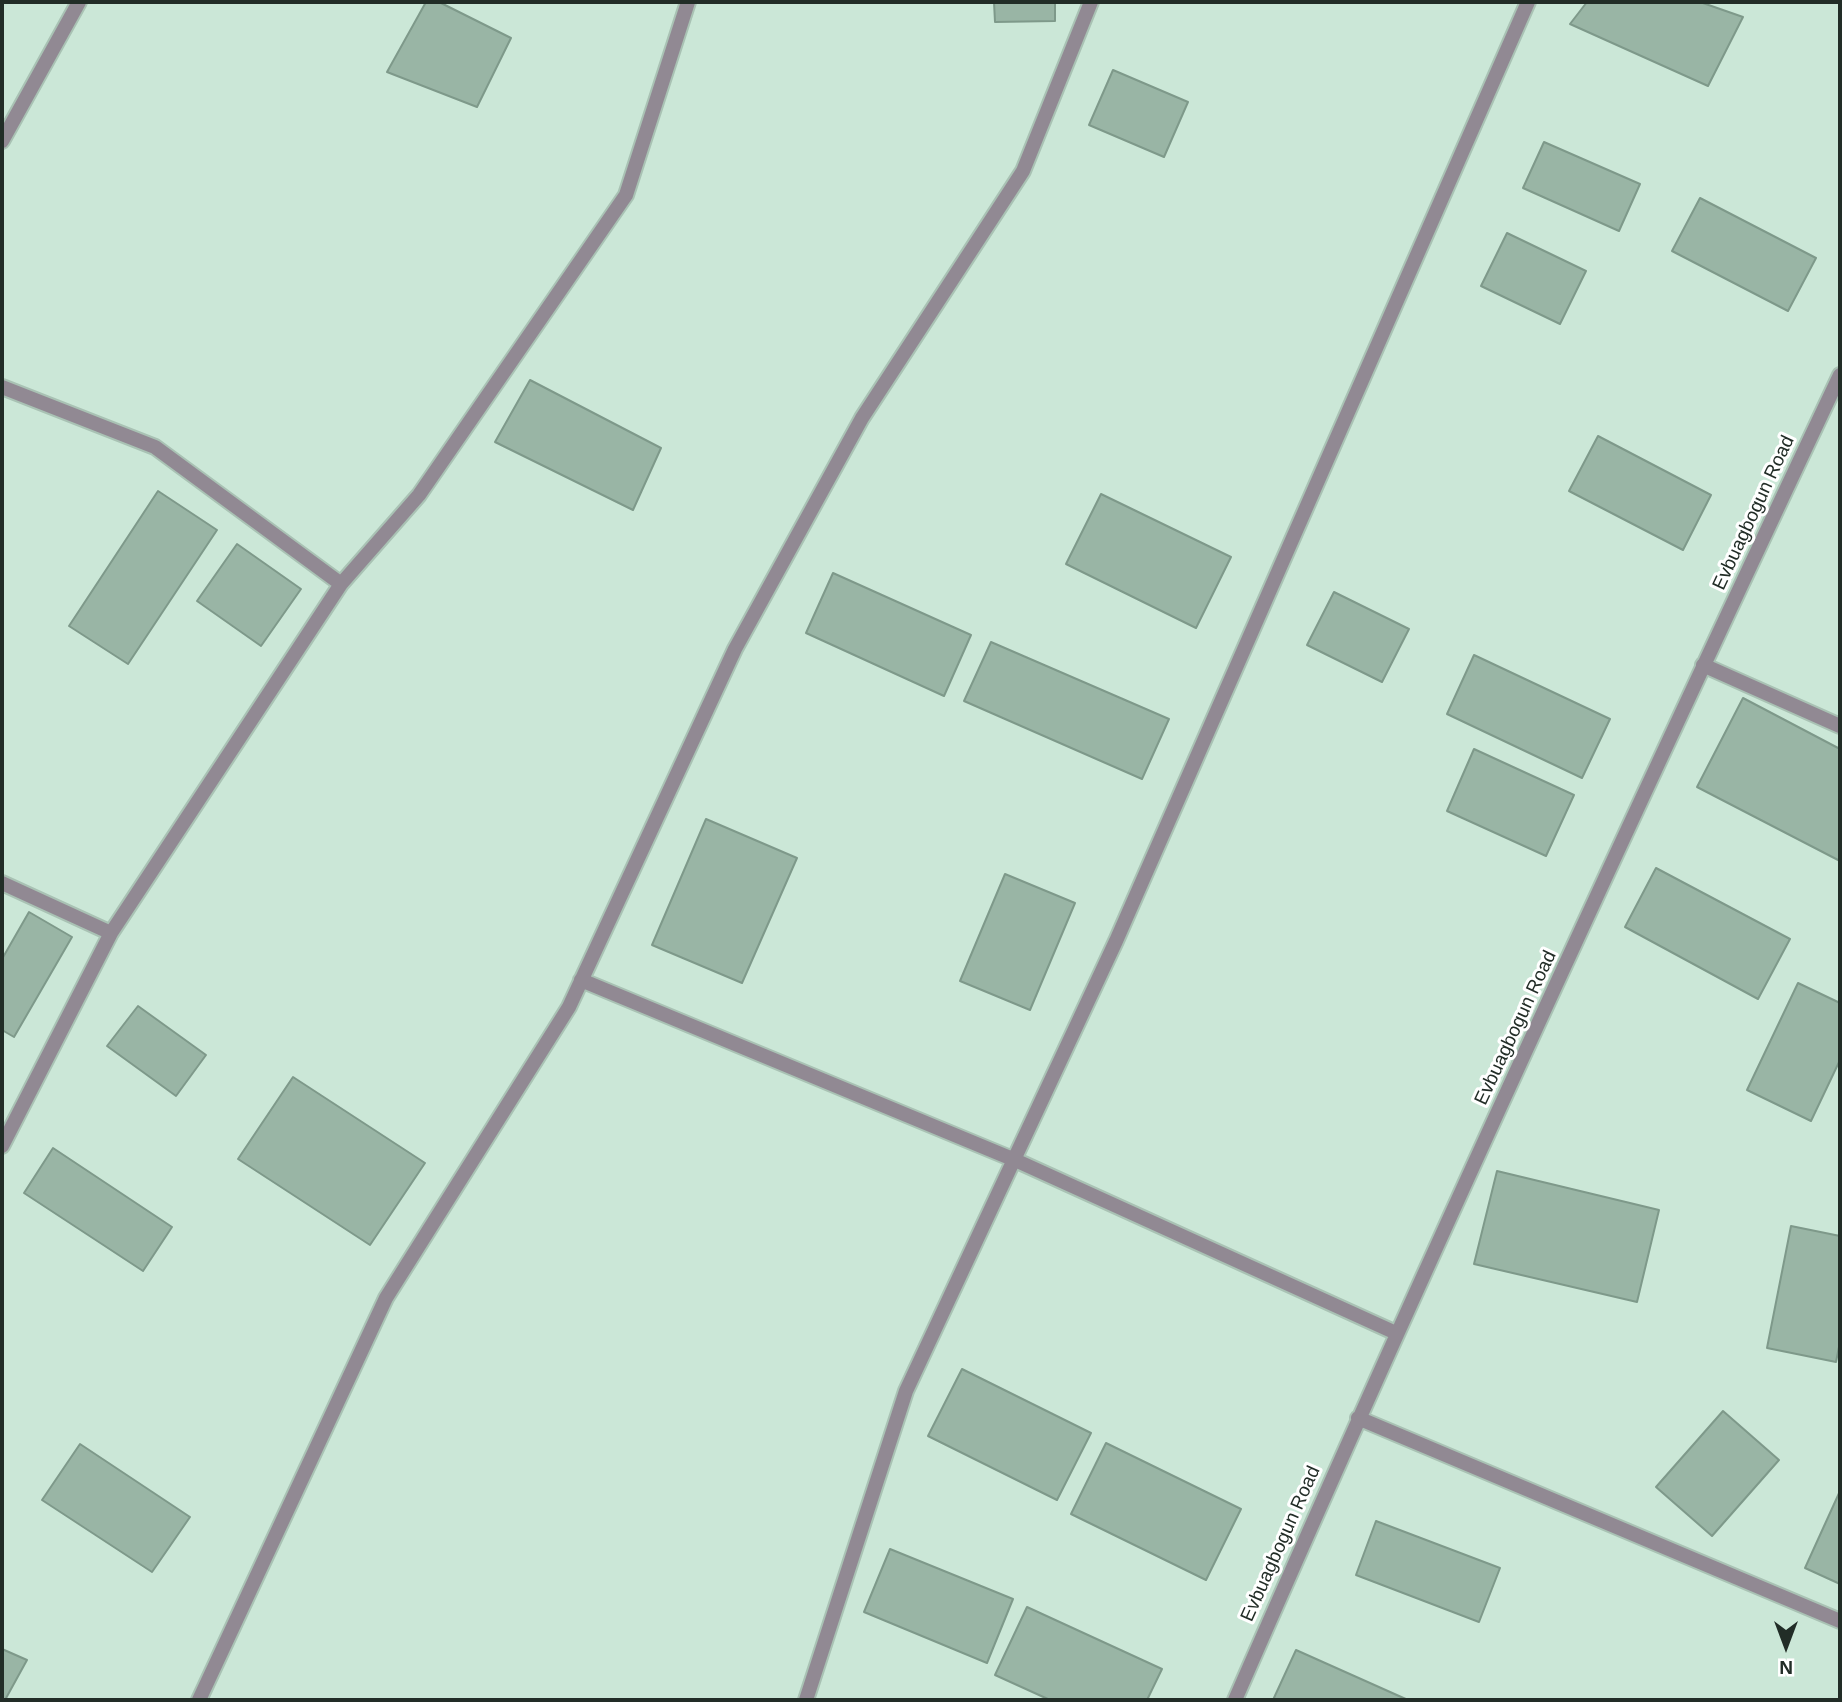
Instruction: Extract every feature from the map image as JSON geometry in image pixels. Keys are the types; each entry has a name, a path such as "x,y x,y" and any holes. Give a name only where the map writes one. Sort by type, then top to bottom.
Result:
{"street":[{"path":"2,141 79,2"},
{"path":"2,1146 110,933 341,584 419,495 626,194 688,2"},
{"path":"199,1700 386,1298 569,1007 735,649 862,418 1023,171 1091,2"},
{"path":"806,1700 906,1391 1116,941 1528,2"},
{"name":"Evbuagbogun Road","path":"1235,1700 1396,1333 1703,665 1840,375"},
{"path":"2,387 155,447 341,584"},
{"path":"1703,665 1840,726"},
{"path":"2,883 110,933"},
{"path":"581,980 1015,1160 1396,1333"},
{"path":"1358,1418 1840,1620"}],"building":[{"path":"426,2 439,2 511,38 477,107 387,72"},
{"path":"994,2 1055,2 1055,21 995,22"},
{"path":"1587,2 1700,2 1743,17 1708,86 1570,24"},
{"path":"1113,70 1188,102 1164,157 1089,125"},
{"path":"1544,142 1640,184 1619,231 1523,188"},
{"path":"1700,198 1816,258 1788,311 1672,251"},
{"path":"1507,233 1586,271 1560,324 1481,286"},
{"path":"530,380 661,448 633,510 495,442"},
{"path":"1598,436 1711,495 1683,550 1569,491"},
{"path":"158,491 217,530 128,664 69,626"},
{"path":"1101,494 1231,557 1196,628 1066,564"},
{"path":"237,544 301,589 261,646 197,601"},
{"path":"833,573 971,635 944,696 806,633"},
{"path":"1334,592 1409,629 1382,682 1307,645"},
{"path":"991,642 1169,719 1142,779 964,701"},
{"path":"1474,655 1610,719 1582,778 1447,714"},
{"path":"1743,698 1840,749 1840,861 1697,787"},
{"path":"1474,749 1574,795 1546,856 1447,811"},
{"path":"706,819 797,858 742,983 652,945"},
{"path":"1656,868 1790,939 1758,999 1625,927"},
{"path":"1005,874 1075,903 1030,1010 960,981"},
{"path":"29,912 72,937 14,1037 2,1030 2,959"},
{"path":"1798,983 1840,1003 1840,1060 1811,1121 1747,1090"},
{"path":"138,1006 206,1055 176,1096 107,1046"},
{"path":"293,1077 425,1163 370,1245 238,1159"},
{"path":"53,1148 172,1227 143,1271 24,1193"},
{"path":"1497,1171 1659,1210 1637,1302 1474,1264"},
{"path":"1791,1226 1840,1236 1840,1342 1836,1362 1767,1348"},
{"path":"962,1369 1091,1433 1057,1500 928,1436"},
{"path":"1723,1411 1779,1460 1712,1536 1656,1487"},
{"path":"1106,1443 1241,1509 1206,1580 1071,1514"},
{"path":"80,1444 190,1517 152,1572 42,1500"},
{"path":"1840,1491 1840,1584 1805,1568"},
{"path":"1376,1521 1500,1568 1479,1622 1356,1575"},
{"path":"890,1549 1013,1599 987,1663 864,1612"},
{"path":"1027,1607 1162,1669 1147,1700 1050,1700 995,1675"},
{"path":"2,1649 27,1660 5,1700 2,1700"},
{"path":"1296,1650 1408,1700 1273,1700"}]}
